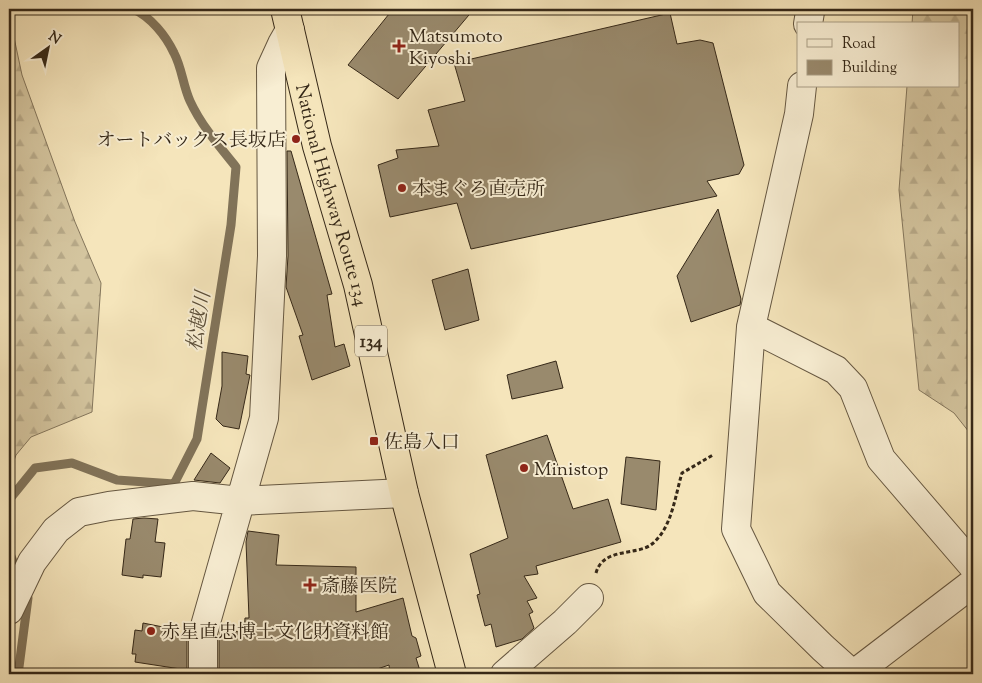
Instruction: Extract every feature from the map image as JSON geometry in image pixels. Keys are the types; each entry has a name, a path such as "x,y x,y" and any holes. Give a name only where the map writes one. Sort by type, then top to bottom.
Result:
{"highway":[{"name":"National Highway Route 134","path":"287,19 317,146 358,285 404,493 452,674"}],"street":[{"path":"808,9 810,12 808,22"},
{"path":"203,674 203,633 264,418 272,256 271,68 282,44 287,19"},
{"path":"802,88 800,114 751,327 736,529 767,593 823,648 853,674 973,583"},
{"path":"751,327 836,370 853,388 881,459 973,566"},
{"path":"9,610 32,562 56,530 79,512 110,506 193,496 240,501 404,493"},
{"path":"505,674 565,622 589,598"}],"path":[{"path":"589,598 597,569 608,557 650,545 665,528 682,473 710,458 743,428"}],"green space":[{"path":"913,9 973,9 973,437 954,413 919,390 899,190 907,88 960,88 960,22 912,22"},
{"path":"9,14 22,75 75,222 101,283 92,412 31,437 16,455 9,474"}],"building":[{"path":"393,9 474,9 398,99 348,65"},
{"path":"670,13 677,44 700,40 713,43 744,165 739,174 707,181 717,196 471,249 457,203 390,217 378,165 398,158 396,150 439,146 428,110 465,101 454,63"},
{"path":"287,151 291,151 332,294 327,295 335,347 344,344 350,366 312,380 299,336 303,335 286,287 288,256"},
{"path":"718,209 741,299 740,305 691,322 677,276"},
{"path":"468,269 479,320 445,330 432,280"},
{"path":"222,352 248,356 246,374 250,375 239,429 223,426 216,419 222,386"},
{"path":"556,361 563,388 512,399 507,375"},
{"path":"547,435 573,509 608,499 621,542 536,566 538,574 524,576 537,598 527,601 533,612 529,614 534,628 522,639 496,647 491,624 485,626 477,595 480,594 470,554 508,538 486,455"},
{"path":"211,453 230,468 220,483 194,480"},
{"path":"626,457 660,461 656,510 621,504"},
{"path":"133,519 158,519 155,542 165,543 161,577 143,575 143,578 122,575 126,539 130,539"},
{"path":"248,531 279,535 276,565 356,567 356,612 403,598 412,636 416,638 421,656 416,658 421,674 390,674 389,665 363,674 252,674 252,672 219,674 221,626 244,634 245,618 249,618 246,542"},
{"path":"143,623 163,627 162,634 187,638 187,670 135,662 136,654 132,654 135,630 142,631"}],"waterway":[{"name":"松越川","path":"9,500 35,468 72,463 117,480 174,484 197,439 231,225 236,167 194,110 177,59 167,40 152,22 133,9"},
{"name":"松越川","path":"9,551 19,577"},
{"name":"松越川","path":"15,674 19,667 28,598 26,593"}],"place":[{"name":"Matsumoto Kiyoshi","path":"399,46"},
{"name":"オートバックス長坂店","path":"296,139"},
{"name":"本まぐろ直売所","path":"402,188"},
{"name":"佐島入口","path":"374,441"},
{"name":"Ministop","path":"524,468"},
{"name":"斎藤医院","path":"310,585"},
{"name":"赤星直忠博士文化財資料館","path":"151,631"}]}
